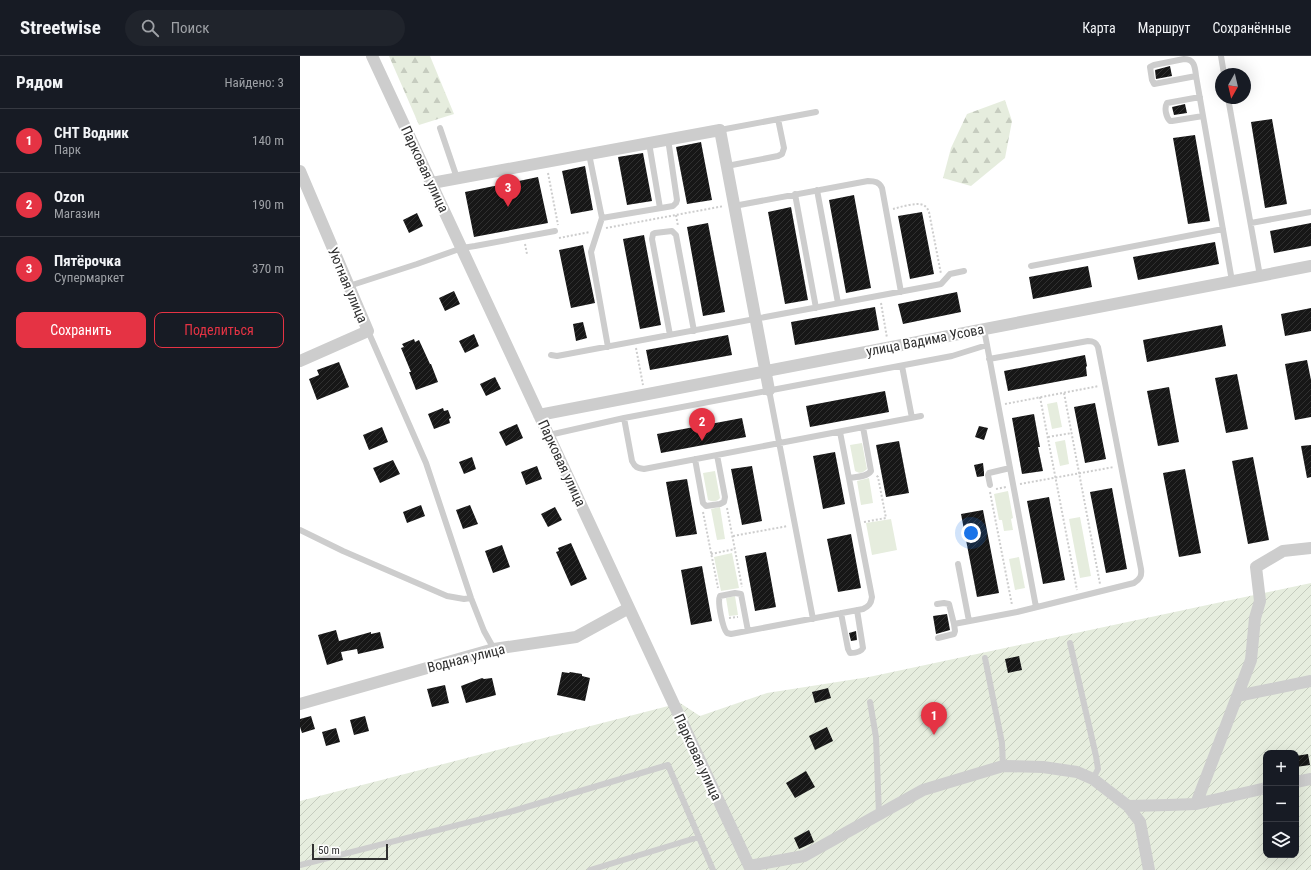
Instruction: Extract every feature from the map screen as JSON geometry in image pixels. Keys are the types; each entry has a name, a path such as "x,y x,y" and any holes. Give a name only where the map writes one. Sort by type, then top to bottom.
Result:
{"street":[{"name":"Парковая улица","path":"372,56 750,868"},
{"path":"432,183 720,130 769,390"},
{"name":"Уютная улица","path":"300,171 368,331 300,361"},
{"name":"улица Вадима Усова","path":"539,415 1311,266"},
{"path":"1196,804 1251,660 1255,618 1260,601 1256,567 1283,551 1311,548"},
{"name":"Водная улица","path":"300,704 494,649 576,637 629,608"},
{"path":"1237,696 1311,681"},
{"path":"750,868 804,856 923,790 1003,766 1043,767 1077,772 1093,779 1128,806 1140,822 1149,870"},
{"path":"1299,781 1311,779"},
{"path":"1128,806 1196,804 1263,789"}],"lane":[{"path":"1221,56 1223,68"},
{"path":"1196,76 1154,84 1150,67 1184,59 1189,59 1194,64 1232,281"},
{"path":"1200,97 1167,103 1166,112 1170,121 1203,116"},
{"path":"1229,104 1260,276"},
{"path":"720,130 816,112"},
{"path":"727,166 782,154 784,148 778,119"},
{"path":"440,128 457,178"},
{"path":"602,218 673,206 676,204 677,200 668,139"},
{"path":"649,143 660,208"},
{"path":"589,154 602,218 591,252 608,347"},
{"path":"734,205 875,181 880,184 882,188 901,292"},
{"path":"817,190 838,304"},
{"path":"795,194 816,308"},
{"path":"1251,223 1311,212"},
{"path":"1032,266 1223,229"},
{"path":"349,286 462,248 557,230"},
{"path":"670,335 652,239 653,234 667,231 672,231 675,233 694,330"},
{"path":"551,355 557,356 608,347 936,285 942,282 950,274 964,271"},
{"path":"984,329 1036,607"},
{"path":"368,331 426,463 471,598 484,631 494,649"},
{"path":"954,624 1013,613 1134,583 1141,576 1097,343 1088,341 989,359"},
{"path":"549,435 624,418 952,356 986,345"},
{"path":"902,366 912,418"},
{"path":"769,390 812,618"},
{"path":"624,418 632,461 638,468 644,468 921,416"},
{"path":"849,478 866,475 871,471 863,427"},
{"path":"748,631 741,594 735,593 720,596 719,602 725,631 731,634 748,631 812,618 857,610 869,606 872,597 840,432"},
{"path":"695,459 702,500 706,506 720,504 724,502 725,497 717,455"},
{"path":"990,484 989,473 1010,468"},
{"path":"300,530 343,551 447,596 464,599 471,598"},
{"path":"958,564 968,621"},
{"path":"937,604 949,604 955,631 954,634 938,638"},
{"path":"841,613 848,649 850,653 853,653 860,651 863,648 857,610"},
{"path":"1070,642 1096,756 1098,769 1093,779"},
{"path":"985,658 1002,743 1003,766"},
{"path":"870,702 876,737 879,814"},
{"path":"300,865 513,811 668,765 713,870"},
{"path":"590,870 699,837"}],"path":[{"path":"546,162 557,230"},
{"path":"886,210 918,204 927,207 942,282"},
{"path":"553,239 734,205"},
{"path":"633,213 649,220"},
{"path":"649,220 653,234"},
{"path":"527,254 525,244 532,243"},
{"path":"879,296 889,347"},
{"path":"635,342 645,394"},
{"path":"998,405 1106,385"},
{"path":"1064,392 1102,591"},
{"path":"1040,397 1078,597"},
{"path":"1048,437 1072,433"},
{"path":"1013,613 990,490 1121,465"},
{"path":"858,523 886,518 878,477 871,471"},
{"path":"724,502 727,507 742,587 741,594"},
{"path":"706,506 703,511 720,596"},
{"path":"732,536 795,524"},
{"path":"711,554 735,550"},
{"path":"722,620 745,615"}],"green space":[{"path":"389,56 430,56 454,114 419,125"},
{"path":"1005,100 1012,121 1005,158 971,186 943,178 951,148 967,114"},
{"path":"1057,402 1062,427 1052,429 1047,404"},
{"path":"1065,440 1069,464 1060,466 1055,442"},
{"path":"862,443 867,469 860,473 855,471 850,445"},
{"path":"715,471 720,498 713,501 708,500 703,473"},
{"path":"869,478 873,503 861,505 857,481"},
{"path":"1008,491 1013,518 1011,519 1013,530 1004,531 1002,520 999,520 994,494"},
{"path":"720,507 725,539 717,540 711,509"},
{"path":"1080,517 1091,576 1080,578 1069,519"},
{"path":"891,519 897,550 872,555 866,523"},
{"path":"732,553 739,588 721,591 714,557"},
{"path":"1019,557 1025,588 1015,590 1009,559"},
{"path":"1311,583 1311,870 300,870 300,801 680,703 700,716 767,693 869,677"},
{"path":"735,596 738,615 729,616 726,598"}],"building":[{"path":"1170,66 1172,76 1156,79 1155,70"},
{"path":"1185,104 1187,113 1174,115 1172,107"},
{"path":"1272,119 1287,204 1265,208 1251,122"},
{"path":"1195,135 1210,221 1188,224 1173,138"},
{"path":"701,142 712,200 687,204 676,147"},
{"path":"643,153 652,201 627,205 618,157"},
{"path":"585,166 593,210 571,214 562,171"},
{"path":"538,177 548,223 474,237 465,192"},
{"path":"854,195 871,288 846,293 829,200"},
{"path":"791,207 808,300 785,304 768,212"},
{"path":"922,212 934,274 910,279 898,216"},
{"path":"417,213 423,226 409,233 403,220"},
{"path":"708,223 725,312 703,316 687,227"},
{"path":"1311,223 1311,246 1274,253 1270,231"},
{"path":"644,235 661,325 640,329 623,239"},
{"path":"1215,242 1219,264 1138,280 1133,257"},
{"path":"583,245 595,303 571,308 559,250"},
{"path":"1088,266 1092,287 1033,299 1029,277"},
{"path":"454,291 460,304 445,311 439,298"},
{"path":"957,292 961,312 903,324 898,304"},
{"path":"875,307 879,330 795,345 791,322"},
{"path":"1311,308 1311,331 1285,336 1281,314"},
{"path":"583,322 587,338 576,341 573,324"},
{"path":"1222,325 1226,346 1147,362 1143,340"},
{"path":"474,334 479,346 465,353 459,341"},
{"path":"728,335 732,355 650,370 646,350"},
{"path":"414,339 415,342 419,340 438,382 416,390 409,372 411,372 401,348 404,347 402,344"},
{"path":"1085,355 1087,376 1008,391 1004,371"},
{"path":"1307,360 1311,380 1311,417 1295,420 1285,364"},
{"path":"339,362 349,387 317,400 309,379 319,375 317,370"},
{"path":"1237,374 1248,429 1226,433 1215,378"},
{"path":"495,377 501,389 486,396 480,384"},
{"path":"1169,387 1179,442 1158,446 1147,391"},
{"path":"885,391 889,412 810,427 806,406"},
{"path":"1095,403 1106,459 1085,463 1074,407"},
{"path":"443,408 444,411 448,410 451,418 449,419 450,423 434,429 428,414"},
{"path":"1034,414 1043,471 1022,474 1012,418"},
{"path":"742,418 746,437 661,453 657,434"},
{"path":"517,424 523,438 506,446 499,432"},
{"path":"979,426 988,428 984,440 975,437"},
{"path":"382,427 388,442 369,450 363,435"},
{"path":"899,441 909,493 886,497 876,445"},
{"path":"1311,445 1311,477 1307,478 1301,446"},
{"path":"835,452 845,504 823,509 813,456"},
{"path":"472,457 476,469 464,474 459,462"},
{"path":"1253,457 1269,540 1248,544 1232,461"},
{"path":"393,460 400,474 380,483 373,468"},
{"path":"983,463 984,476 977,477 974,465"},
{"path":"537,466 542,479 526,485 521,472"},
{"path":"752,466 762,521 742,525 731,469"},
{"path":"1185,469 1201,553 1179,557 1163,473"},
{"path":"687,479 697,534 676,537 666,482"},
{"path":"1112,488 1127,569 1106,573 1090,492"},
{"path":"1049,497 1065,580 1043,584 1027,501"},
{"path":"421,505 425,516 407,523 403,512"},
{"path":"470,505 478,524 463,529 456,510"},
{"path":"555,507 562,520 548,527 541,514"},
{"path":"983,510 999,593 977,597 961,514"},
{"path":"851,534 861,588 838,592 827,539"},
{"path":"571,543 587,579 571,586 556,552 559,551 558,548"},
{"path":"502,545 510,567 493,573 485,551"},
{"path":"766,552 776,607 755,611 745,556"},
{"path":"702,566 712,621 691,625 681,570"},
{"path":"947,614 950,630 936,634 933,616"},
{"path":"336,630 339,641 371,632 371,634 380,632 384,648 358,654 357,649 341,652 343,660 327,665 318,635"},
{"path":"856,631 857,640 851,641 849,633"},
{"path":"1019,656 1022,670 1008,673 1005,659"},
{"path":"562,672 582,674 582,676 590,678 585,701 557,695"},
{"path":"482,678 492,678 496,695 466,703 461,686"},
{"path":"445,685 449,703 432,707 427,689"},
{"path":"828,688 831,698 815,703 812,692"},
{"path":"311,716 315,729 302,733 300,719"},
{"path":"365,716 369,731 354,735 350,720"},
{"path":"827,727 833,741 815,750 809,736"},
{"path":"336,728 340,742 326,746 322,732"},
{"path":"1308,754 1310,765 1299,767 1299,756"},
{"path":"806,771 815,787 795,798 786,783"},
{"path":"809,830 814,842 799,849 794,838"}],"place":[{"name":"Пятёрочка","path":"508,207"},
{"name":"Ozon","path":"702,441"},
{"name":"СНТ Водник","path":"934,735"}]}
